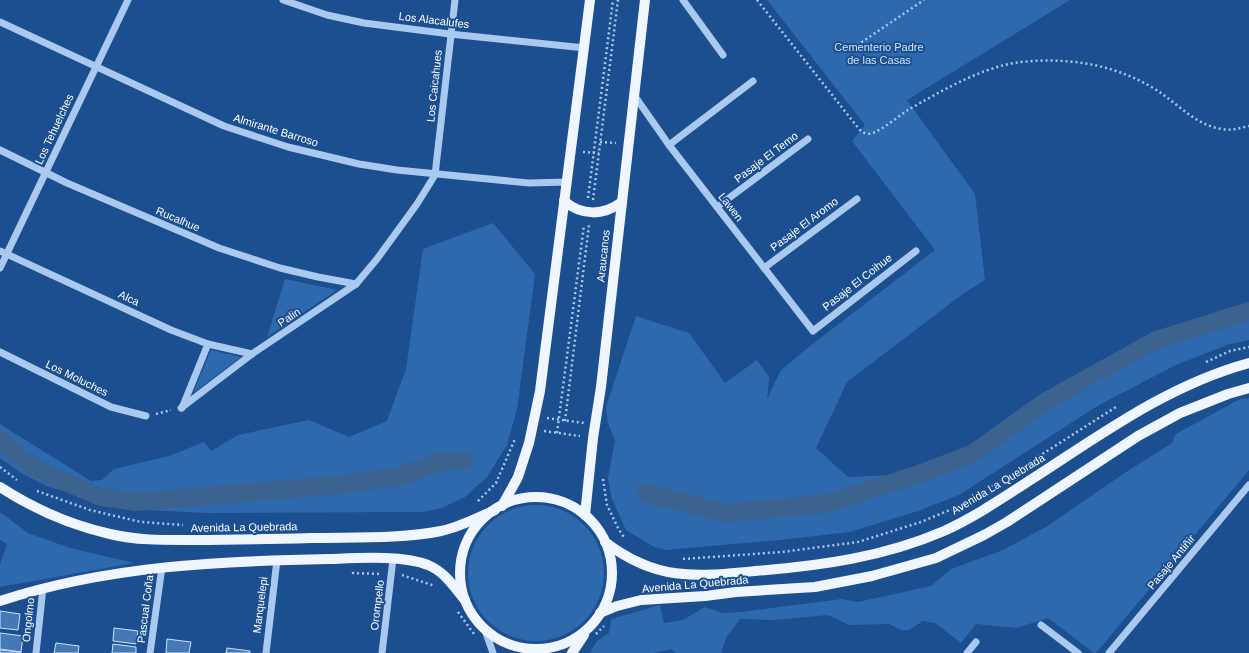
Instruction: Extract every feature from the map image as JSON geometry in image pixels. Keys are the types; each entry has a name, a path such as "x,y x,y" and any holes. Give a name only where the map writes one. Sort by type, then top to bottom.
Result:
{"main road":[{"path":"588,628 575,638 552,648 528,649 515,646 498,639 485,630 475,619 465,600 461,585 460,573 464,549 476,527 498,508 518,477 529,443 540,391 590,0"},
{"name":"Araucanos","path":"585,515 645,0"},
{"path":"564,201 576,210 591,213 607,211 622,202"},
{"name":"Avenida La Quebrada","path":"605,542 620,553 643,564 671,573 687,575 712,575 814,566 876,554 907,545 944,530 994,504 1125,418 1160,397 1206,377 1249,363"},
{"name":"Avenida La Quebrada","path":"600,614 617,606 641,600 815,586 872,576 936,558 1007,522 1138,436 1180,413 1228,394 1249,388"},
{"name":"Avenida La Quebrada","path":"0,487 39,510 87,529 136,538 160,540 228,540 408,535 441,531 464,524 518,500 530,498 542,498 566,504 585,515"},
{"path":"572,653 588,628 600,614 610,587 612,572 611,560 605,542 595,526 585,515"},
{"path":"0,601 71,581 140,569 277,560 393,559 427,565 439,570 465,600"}],"street":[{"name":"Los Tehuelches","path":"0,268 3,252 45,173 128,0"},
{"name":"Los Alacalufes","path":"283,0 327,15 364,23 450,34 584,48"},
{"name":"Los Caicahues","path":"436,175 450,34 455,0"},
{"path":"682,0 723,55"},
{"name":"Almirante Barroso","path":"0,22 224,126 288,147 359,164 436,175 529,183 567,182"},
{"path":"669,145 753,81"},
{"name":"Lawen","path":"634,95 669,145 813,331"},
{"name":"Pasaje El Temo","path":"717,207 808,139"},
{"name":"Rucalhue","path":"0,150 45,173 188,235 237,254 280,268 356,284"},
{"name":"Palin","path":"181,408 252,354 356,284 397,233 436,175"},
{"name":"Pasaje El Aromo","path":"764,268 857,199"},
{"name":"Pasaje El Coihue","path":"813,331 916,251"},
{"name":"Alca","path":"3,252 171,330 208,344 252,354"},
{"path":"181,408 208,344"},
{"name":"Los Moluches","path":"0,352 111,407 146,416"},
{"name":"Pasaje Antiñir","path":"1109,653 1249,485"},
{"name":"Orompello","path":"382,653 393,559"},
{"name":"Manquelepi","path":"266,653 277,560"},
{"name":"Pascual Coña","path":"150,653 162,567"},
{"name":"Ongolmo","path":"36,653 43,588"},
{"path":"1041,625 1078,653"},
{"path":"485,630 493,653"},
{"path":"967,653 976,642"}],"path":[{"path":"757,0 859,129 865,133 873,133 908,110 941,92 998,65 1044,60 1090,64 1124,74 1151,87 1193,117 1214,127 1230,130 1249,126"},
{"path":"853,48 924,0"},
{"path":"1204,362 1230,351 1249,347"},
{"path":"973,499 1120,405"},
{"path":"146,416 181,408"},
{"path":"535,416 595,424"},
{"path":"0,467 22,484"},
{"path":"35,491 90,510 133,520 186,526"},
{"path":"681,559 782,552 858,542 921,522 966,503"}],"green space":[{"name":"Cementerio Padre de las Casas","path":"767,0 1070,0 907,100 975,194 985,280 964,293 847,382 816,448 848,477 919,474 972,454 1046,401 1156,340 1249,311 1249,340 1227,345 1176,365 1099,405 959,495 918,511 850,532 666,550 654,547 626,530 611,496 608,478 615,441 608,423 606,407 636,316 689,333 725,383 757,360 769,377 767,399 781,370 935,250 852,141 865,125"},
{"path":"493,223 535,274 517,409 507,445 487,477 465,497 442,508 423,512 208,513 145,510 49,487 21,473 0,458 0,424 91,481 102,480 114,469 169,456 204,442 211,451 238,435 309,420 349,437 387,421 406,369 423,249"},
{"path":"285,279 337,290 267,337"},
{"path":"211,350 241,357 193,393"},
{"path":"1249,398 1249,470 1096,653 1048,618 1016,628 976,624 961,643 935,623 923,621 909,630 901,630 889,624 849,625 828,615 773,620 740,619 726,638 721,653 675,653 672,649 654,653 590,653 597,641 609,633 611,619 660,605 664,623 683,620 705,607 723,613 842,599 858,602 931,586 951,569 1003,550 1046,527 1126,472 1172,443 1176,434 1240,399"},
{"path":"529,505 543,505 562,510 574,516 589,530 599,547 603,560 603,586 599,599 593,611 579,626 574,630 556,638 543,641 529,641 510,636 498,630 483,616 479,611 471,593 468,580 468,566 473,547 479,535 493,520 498,516 516,508"},
{"path":"0,512 28,533 70,548 134,563 0,587 0,565 7,544 0,540"}],"building":[{"path":"0,611 20,614 18,630 0,628"},
{"path":"114,628 138,631 136,644 113,641"},
{"path":"0,633 23,636 21,652 0,649"},
{"path":"167,639 191,642 189,653 166,653"},
{"path":"56,643 79,646 78,653 54,653"},
{"path":"113,644 136,647 136,653 112,653"},
{"path":"227,648 250,651 250,653 226,653"},
{"path":"0,650 21,652 21,653 0,653"}],"waterway":[{"path":"646,493 726,513 825,504 919,474 972,454 1046,401 1156,340 1249,311"},
{"path":"0,440 32,466 53,477 101,497 136,502 339,485 402,476 446,461 464,461"}]}
